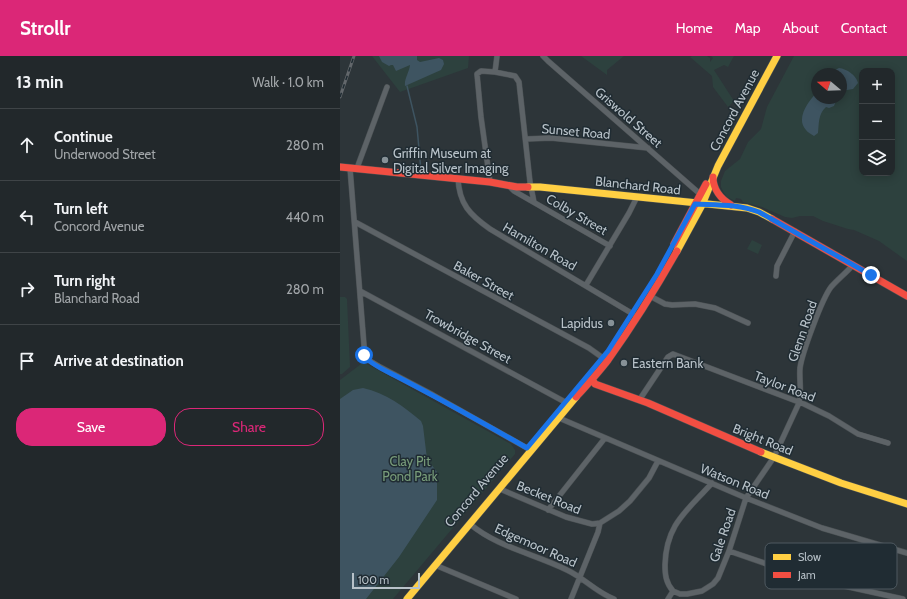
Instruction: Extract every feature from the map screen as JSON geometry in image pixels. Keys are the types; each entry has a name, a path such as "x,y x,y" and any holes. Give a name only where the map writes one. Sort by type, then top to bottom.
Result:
{"main road":[{"name":"Concord Avenue","path":"400,599 408,597 433,564 605,359 650,296 777,56"},
{"name":"Blanchard Road","path":"340,166 458,178 507,185 747,208 759,212 795,231 907,296"},
{"name":"Concord Avenue","path":"605,359 699,204 700,194 713,176"},
{"path":"713,176 712,181 714,187 723,199 733,206"},
{"name":"Bright Road","path":"589,377 599,379 614,389 774,457 835,481 907,504"}],"street":[{"path":"490,182 477,74 479,72 495,72 497,56"},
{"name":"Griswold Street","path":"543,56 700,194"},
{"name":"Colby Street","path":"495,72 515,76 518,79 534,202"},
{"path":"386,87 353,168 355,222 365,358 380,368 433,395 529,449"},
{"name":"Sunset Road","path":"526,139 551,138 649,148"},
{"name":"Hamilton Road","path":"458,178 463,203 476,220 633,314"},
{"name":"Colby Street","path":"507,185 514,191 610,246"},
{"path":"586,285 610,246 637,197"},
{"name":"Baker Street","path":"355,222 589,348 605,359"},
{"path":"776,276 777,266 795,231"},
{"name":"Glenn Road","path":"774,457 799,402 801,393 800,369 802,360 822,306 831,288 853,265"},
{"name":"Trowbridge Street","path":"360,290 567,403"},
{"path":"650,296 665,304 695,304 709,306 726,312 748,323"},
{"name":"Taylor Road","path":"640,399 668,357 671,355 679,355 730,377 799,402 829,416 858,434 888,444"},
{"name":"Watson Road","path":"556,417 746,498 822,528 873,543"},
{"path":"548,510 605,438"},
{"name":"Gale Road","path":"673,590 680,594 688,594 702,591 713,584 722,570 746,498 774,457"},
{"path":"571,599 581,578 600,523 619,511 630,500 649,478 658,461"},
{"path":"668,599 673,590 666,580 665,567 666,551 670,536 677,522 688,507 712,484"},
{"name":"Becket Road","path":"497,488 583,523 600,523"},
{"name":"Edgemoor Road","path":"468,522 489,537 549,561 581,578 593,588 614,599"},
{"name":"Watson Road","path":"897,550 907,553"},
{"path":"729,551 765,563"},
{"path":"433,564 516,599"},
{"path":"855,589 903,599"}],"green space":[{"path":"372,56 469,56 468,68 400,92"},
{"path":"581,56 624,56 607,70 607,75"},
{"path":"707,56 710,58 710,62 713,58 711,56 734,56 728,67 724,65 714,70 734,101 728,107 713,87 712,76 690,57"},
{"path":"794,56 907,56 907,261 879,241 854,230 823,221 813,216 800,216 792,218 785,217 762,207 743,202 741,199 736,198 735,201 727,197 721,187 721,181 725,171 740,159 748,142 761,129 767,107"},
{"path":"752,240 762,245 758,254 747,249"},
{"path":"340,297 345,297 347,299 350,367 342,374 340,374"},
{"name":"Clay Pit Pond Park","path":"365,363 511,444 515,450 515,454 393,599 340,599 340,380 361,364"}],"water":[{"path":"379,56 417,56 417,60 420,62 439,58 443,60 444,64 441,70 405,86 410,65 396,71 393,65 389,66 382,62"},
{"path":"847,71 855,77 858,83 853,89 847,90"},
{"path":"811,99 811,104 835,104 834,106 829,108 826,107 823,110 819,119 818,133 814,136 807,131 802,120 804,110"},
{"path":"363,388 387,397 408,410 421,421 427,459 437,472 437,500 399,557 366,599 340,599 340,399 353,390"}],"waterway":[{"path":"407,86 417,127 421,171"}],"railway":[{"path":"340,97 354,56"}],"traffic: slow":[{"path":"677,251 702,205 718,166 777,56"},
{"path":"528,187 747,208 772,219"},
{"path":"407,599 576,397"},
{"path":"761,452 841,483 907,504"}],"traffic: jam":[{"path":"340,167 528,187"},
{"path":"713,177 714,186 718,193 731,205"},
{"path":"674,244 706,184"},
{"path":"772,219 907,296"},
{"path":"576,397 600,370 617,347 661,279 677,251"},
{"path":"592,379 595,384 648,403 761,452"}],"place":[{"name":"Griffin Museum at Digital Silver Imaging","path":"385,160"},
{"name":"Lapidus","path":"611,323"},
{"name":"Eastern Bank","path":"624,363"}],"route":[{"path":"364,355 365,358 380,368 433,395 527,448 608,351 650,287 695,204 733,206 759,212 871,275"}]}
